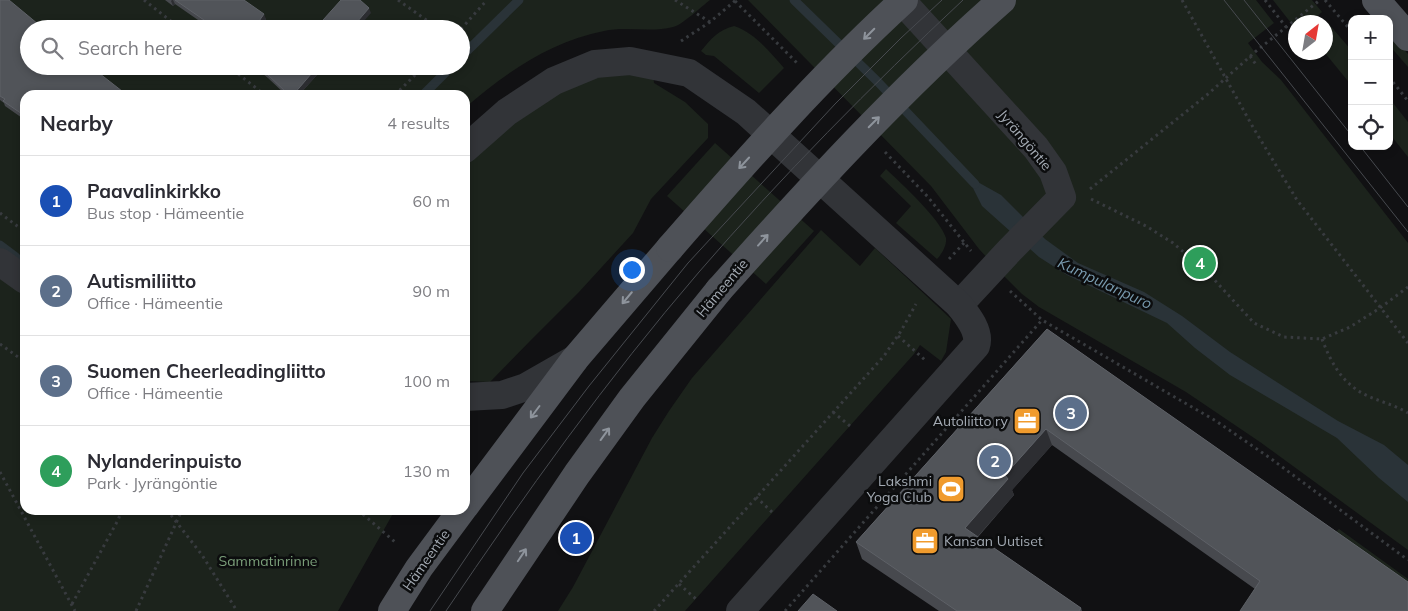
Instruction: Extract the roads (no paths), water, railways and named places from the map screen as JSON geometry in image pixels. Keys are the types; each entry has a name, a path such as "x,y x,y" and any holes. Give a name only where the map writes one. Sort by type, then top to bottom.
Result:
{"main road":[{"path":"470,499 575,360 740,167 810,92 902,0"},
{"name":"Hämeentie","path":"485,611 582,466 632,398 719,290 790,210 863,133 930,66 1002,0"},
{"path":"1376,0 1408,37"},
{"name":"Hämeentie","path":"392,611 419,568 458,515"}],"street":[{"name":"Jyrängöntie","path":"902,0 1036,148 1072,196 1037,222 959,305"},
{"path":"470,145 507,112 554,81 595,64 630,61 690,73 746,112 959,305 973,327 978,337 970,352 740,611"},
{"path":"0,262 20,276"},
{"path":"470,397 502,395 526,387 575,360"}],"water":[{"path":"967,176 1001,195 1045,239 1078,263 1144,292 1182,316 1230,352 1286,388 1338,421 1384,445 1408,465 1408,502 1379,478 1337,438 1230,375 1167,323 1067,275 1039,257 982,206"}],"waterway":[{"path":"470,48 519,0"},
{"name":"Kumpulanpuro","path":"794,0 878,82 975,184"},
{"path":"428,90 443,75"},
{"path":"0,245 16,257"}],"tram line":[{"path":"430,611 523,473 589,386 688,263 835,104 942,0"},
{"path":"446,611 599,395 665,312 730,237 827,133 894,65 963,0"},
{"path":"1224,0 1408,232"},
{"path":"1244,0 1348,131"},
{"path":"1363,150 1408,207"}],"place":[{"name":"Nylanderinpuisto","path":"1200,263"},
{"name":"Suomen Cheerleadingliitto","path":"1071,413"},
{"name":"Autoliitto ry","path":"1027,421"},
{"name":"Autismiliitto","path":"995,461"},
{"name":"Lakshmi Yoga Club","path":"951,489"},
{"name":"Paavalinkirkko","path":"576,538"},
{"name":"Kansan Uutiset","path":"925,541"}],"park label":[{"name":"Sammatinrinne","path":"268,561"}]}
